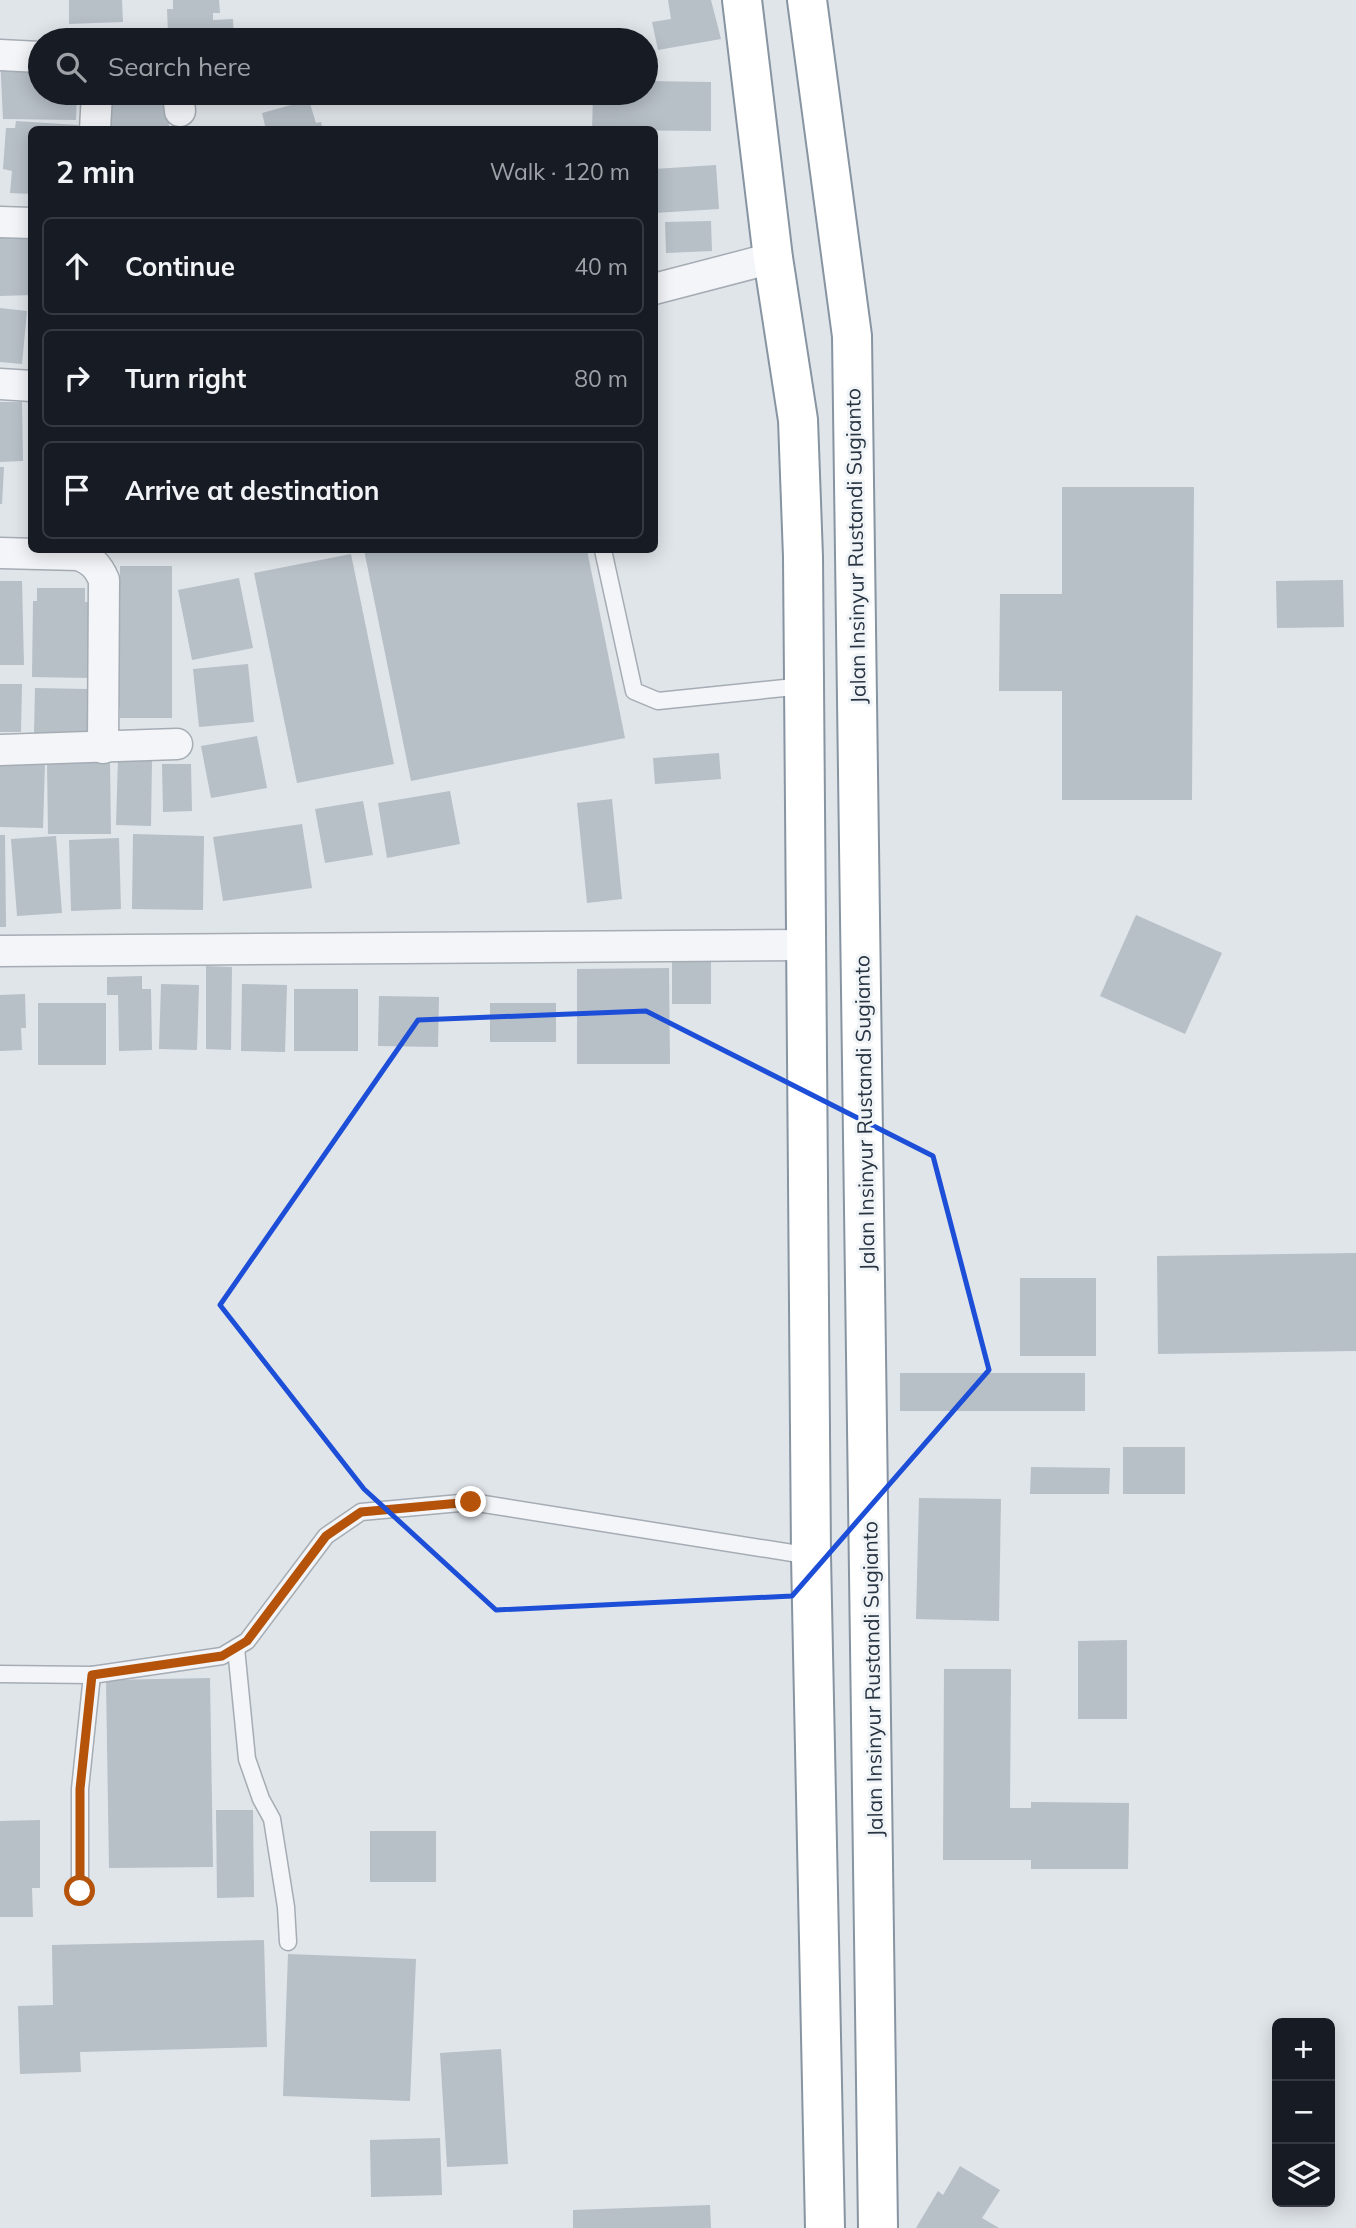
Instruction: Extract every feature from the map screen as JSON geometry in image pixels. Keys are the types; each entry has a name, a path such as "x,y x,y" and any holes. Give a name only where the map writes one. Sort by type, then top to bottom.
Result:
{"highway":[{"path":"742,0 774,258 798,420 804,686 811,1556 825,2228"},
{"name":"Jalan Insinyur Rustandi Sugianto","path":"807,0 852,336 878,2228"}],"street":[{"path":"0,55 28,56"},
{"path":"95,126 96,105"},
{"path":"0,222 28,223"},
{"path":"658,288 774,258"},
{"path":"0,384 28,386"},
{"path":"0,553 78,555 90,559 99,568 104,580 103,748"},
{"path":"0,750 177,744"},
{"path":"0,951 806,945"}],"lane":[{"path":"604,553 634,691 658,701 804,686"},
{"path":"0,1674 92,1675 222,1656 247,1641 326,1536 361,1512 471,1502 811,1556"},
{"path":"236,1648 247,1759 261,1799 272,1819 286,1907 288,1942"},
{"path":"80,1891 80,1789 92,1675"}],"highlighted area":[{"path":"646,1011 933,1156 989,1370 792,1596 496,1610 364,1489 220,1305 418,1020"}],"building":[{"path":"69,0 122,0 123,22 69,24"},
{"path":"173,0 219,0 220,13 213,13 213,20 233,19 233,28 168,28 167,9 173,9"},
{"path":"668,0 711,0 721,39 658,50 658,28 653,28 652,22 671,19"},
{"path":"0,56 28,59 28,105 77,105 76,120 3,119"},
{"path":"658,81 711,82 711,131 658,131 658,126 592,126 593,105 658,105"},
{"path":"101,105 169,105 169,126 101,126"},
{"path":"291,105 311,105 316,123 321,122 322,126 265,126 262,113"},
{"path":"16,121 78,125 28,126 28,194 10,193 12,171 3,169 6,128 15,128"},
{"path":"716,165 719,209 658,213 658,169"},
{"path":"711,221 712,251 666,253 665,222"},
{"path":"28,230 28,295 0,296 0,231"},
{"path":"0,308 27,311 22,364 0,362"},
{"path":"0,402 22,402 23,461 0,462"},
{"path":"0,467 4,467 2,504 0,504"},
{"path":"1062,487 1194,487 1192,800 1062,800 1062,691 999,691 1000,594 1062,594"},
{"path":"365,553 588,553 625,738 411,781"},
{"path":"351,554 394,764 297,783 254,573"},
{"path":"120,566 172,566 172,718 120,718 120,707 114,707 114,657 120,657 120,638 115,638 115,592 120,592"},
{"path":"239,578 253,648 192,660 178,590"},
{"path":"1343,580 1344,627 1277,628 1276,581"},
{"path":"0,581 22,581 24,665 0,665"},
{"path":"37,588 85,588 85,602 91,602 90,678 32,677 33,601 37,601"},
{"path":"248,664 254,722 199,727 193,669"},
{"path":"0,684 22,684 21,732 0,732"},
{"path":"35,688 88,689 87,735 34,734"},
{"path":"257,736 267,788 211,798 201,746"},
{"path":"719,753 721,779 655,784 653,758"},
{"path":"118,758 152,759 151,826 116,825"},
{"path":"47,760 110,760 111,834 48,834"},
{"path":"0,761 45,762 43,828 0,827"},
{"path":"162,764 191,764 192,811 163,812"},
{"path":"450,791 460,844 387,858 378,803"},
{"path":"612,799 622,899 587,903 577,803"},
{"path":"363,801 373,855 325,863 315,809"},
{"path":"302,824 312,888 223,901 213,837"},
{"path":"133,834 204,836 203,910 132,909"},
{"path":"0,835 5,835 6,927 0,927"},
{"path":"56,836 62,913 17,916 11,839"},
{"path":"119,838 121,909 71,911 69,840"},
{"path":"1136,915 1222,953 1185,1034 1100,996"},
{"path":"672,961 711,961 711,1004 672,1004"},
{"path":"206,966 232,967 231,1050 206,1049"},
{"path":"669,968 670,1064 577,1064 577,969"},
{"path":"142,976 142,989 151,989 152,1050 119,1051 118,995 107,995 107,977"},
{"path":"161,984 199,985 197,1050 159,1049"},
{"path":"242,984 287,985 285,1052 241,1051"},
{"path":"294,989 358,989 358,1051 294,1051"},
{"path":"25,994 26,1028 21,1028 22,1050 0,1051 0,995"},
{"path":"379,996 439,997 438,1047 378,1046"},
{"path":"38,1003 106,1003 106,1065 38,1065"},
{"path":"490,1003 556,1003 556,1042 490,1042"},
{"path":"1356,1253 1356,1351 1158,1354 1157,1256"},
{"path":"1020,1278 1096,1278 1096,1356 1020,1356"},
{"path":"900,1373 1085,1373 1085,1411 900,1411"},
{"path":"1123,1447 1185,1447 1185,1494 1123,1494"},
{"path":"1031,1467 1110,1468 1109,1494 1030,1494"},
{"path":"919,1498 1001,1499 999,1621 916,1619"},
{"path":"1127,1640 1127,1719 1078,1719 1078,1641"},
{"path":"944,1669 1011,1669 1010,1808 1031,1808 1031,1802 1129,1803 1128,1869 1031,1869 1031,1860 943,1860"},
{"path":"210,1678 213,1867 109,1868 106,1680"},
{"path":"216,1810 253,1810 254,1897 217,1898"},
{"path":"40,1820 40,1888 32,1888 33,1917 0,1917 0,1821"},
{"path":"370,1831 436,1831 436,1882 370,1882"},
{"path":"264,1940 267,2047 80,2052 81,2072 20,2074 18,2006 53,2005 52,1945"},
{"path":"288,1954 416,1959 410,2101 283,2096"},
{"path":"501,2049 508,2164 447,2167 440,2053"},
{"path":"440,2138 442,2195 371,2197 370,2140"},
{"path":"960,2166 1000,2190 982,2218 999,2228 916,2228 938,2191 943,2195"},
{"path":"710,2205 711,2228 573,2228 573,2210"}],"route":[{"path":"80,1891 80,1789 92,1675 222,1656 247,1641 326,1536 361,1512 471,1502"}]}
